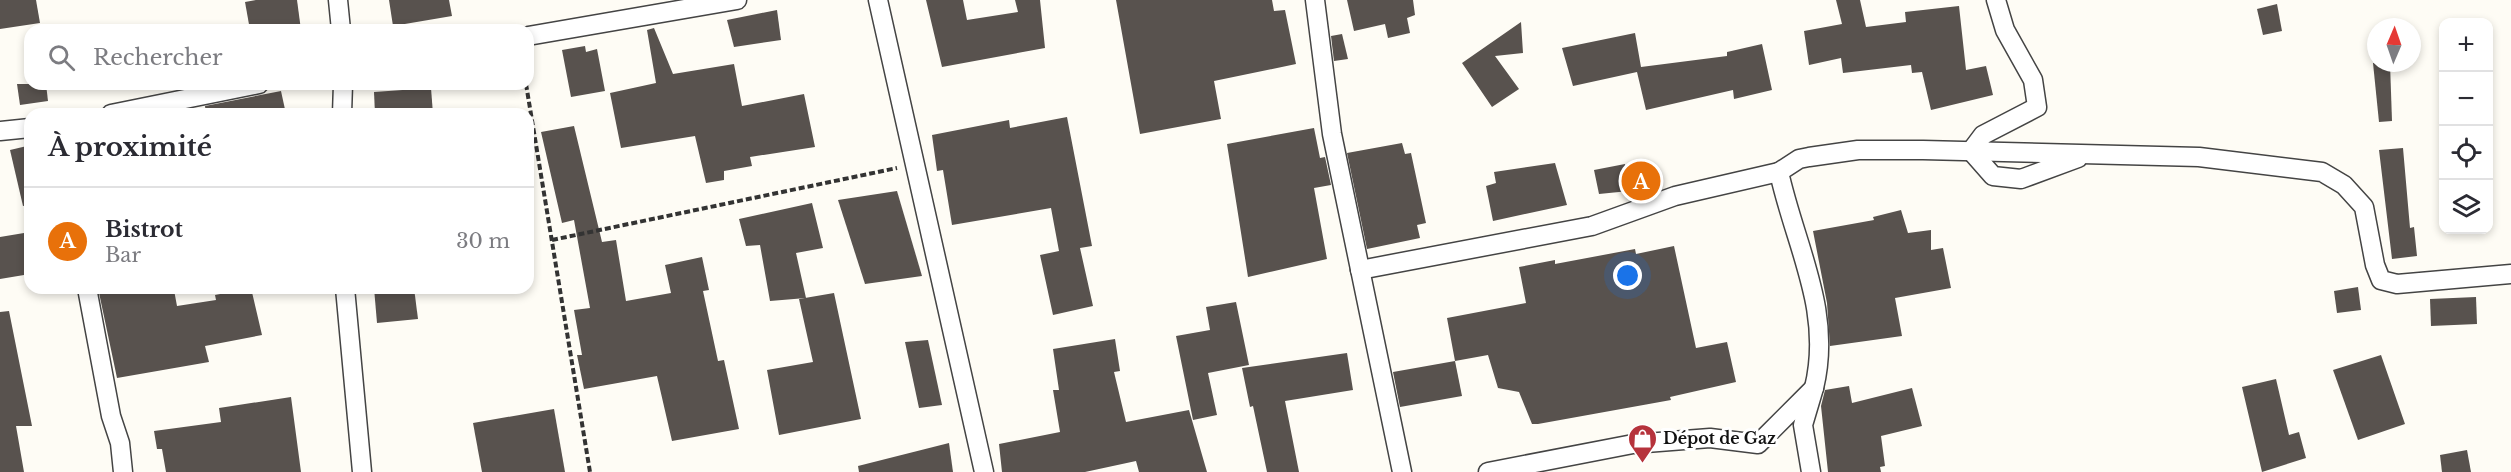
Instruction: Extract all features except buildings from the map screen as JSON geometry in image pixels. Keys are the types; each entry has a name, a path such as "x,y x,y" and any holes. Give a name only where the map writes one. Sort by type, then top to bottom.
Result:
{"street":[{"path":"338,0 340,24"},
{"path":"534,35 736,0"},
{"path":"878,0 984,472"},
{"path":"1315,0 1332,134 1402,472"},
{"path":"1971,151 1983,135 2037,106 2033,80 2005,30 1996,0"},
{"path":"141,108 229,90"},
{"path":"342,108 343,90"},
{"path":"0,131 24,129"},
{"path":"1360,270 1592,226 1675,196 1779,171 1799,159 1858,150 2199,157 2322,172 2344,185 2364,207 2375,265 2381,280 2397,284 2511,274"},
{"path":"1971,151 1993,176 2021,179 2090,154"},
{"path":"1779,171 1785,199 1814,292 1821,360 1803,425 1811,472"},
{"path":"88,294 111,416 120,443 123,472"},
{"path":"346,294 362,472"},
{"path":"1488,472 1633,444 1710,438 1758,444 1814,388"}],"path":[{"path":"527,90 530,108"},
{"path":"534,132 590,472"},
{"path":"552,240 915,164"}],"place":[{"name":"Bistrot","path":"1641,181"},
{"name":"Dépot de Gaz","path":"1642,464"}]}
